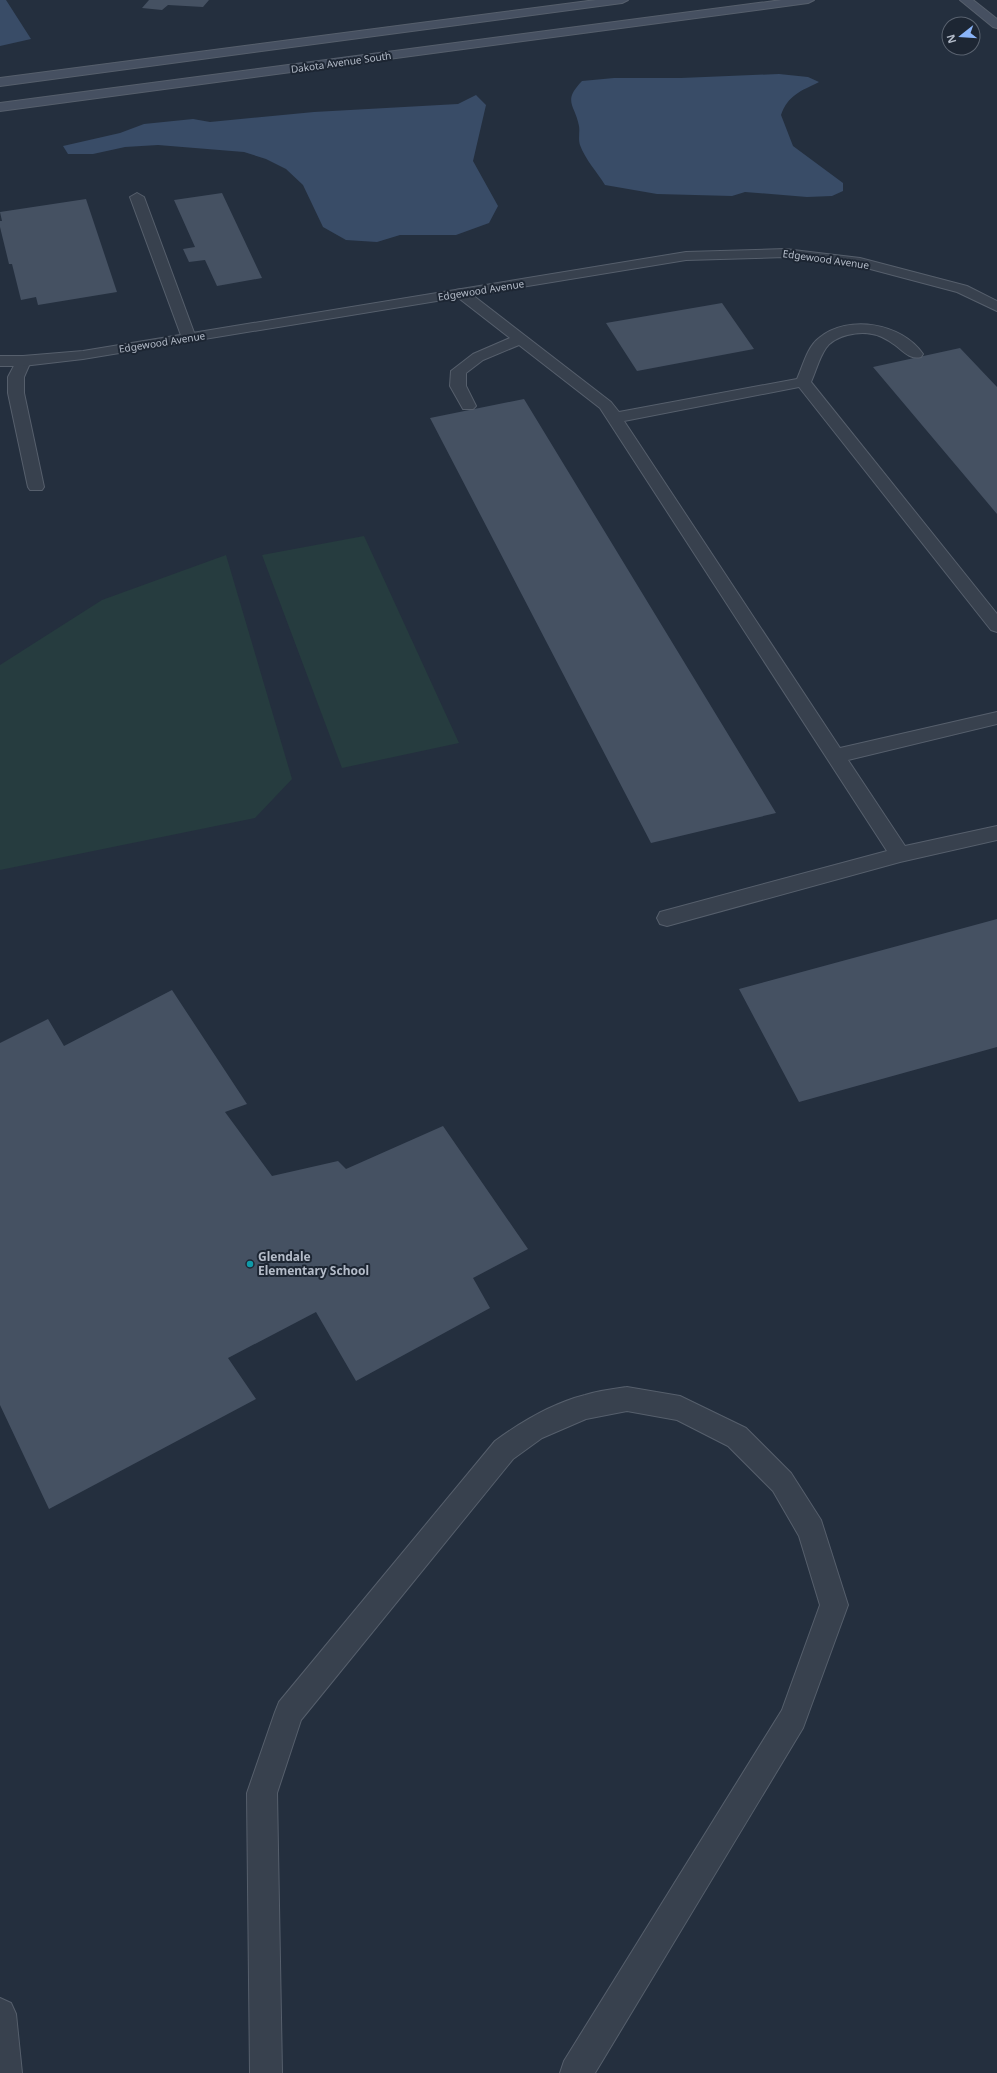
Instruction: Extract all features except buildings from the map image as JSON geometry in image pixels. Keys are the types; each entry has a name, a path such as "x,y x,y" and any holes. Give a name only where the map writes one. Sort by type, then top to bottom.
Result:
{"main road":[{"path":"0,82 622,0"},
{"name":"Dakota Avenue South","path":"0,107 808,0"},
{"path":"966,0 997,25"}],"street":[{"path":"137,198 189,338"},
{"name":"Edgewood Avenue","path":"0,361 23,361 83,355 686,256 785,253 860,262 962,289 997,307"},
{"path":"461,293 606,405 900,855"},
{"path":"802,382 822,344 837,334 856,328 877,329 897,338 916,354"},
{"path":"468,406 458,386 459,371 478,356 520,339"},
{"path":"23,361 16,378 16,393 36,487"},
{"path":"614,418 802,382"},
{"path":"802,382 997,626"},
{"path":"835,756 997,718"},
{"path":"667,918 900,855 997,833"},
{"path":"266,2073 262,1792 288,1712 504,1450 533,1429 577,1410 627,1399 680,1408 737,1437 782,1482 811,1530 834,1605 793,1718 576,2073"},
{"path":"0,2014 6,2073"}],"green space":[{"path":"364,536 459,743 342,768 262,555"},
{"path":"226,555 292,779 255,818 0,870 0,665 102,600"}],"water":[{"path":"0,0 6,0 31,39 0,46"},
{"path":"779,74 808,77 819,82 791,98 781,115 793,146 843,183 843,191 832,196 807,197 745,192 732,196 657,194 605,185 580,145 579,126 571,99 576,88 582,81 614,78 681,78"},
{"path":"476,95 486,105 473,161 498,206 489,223 456,235 400,235 377,242 346,240 323,227 303,185 286,169 266,159 244,152 158,145 125,147 93,154 68,154 63,146 120,133 144,124 193,119 210,122 314,112 458,104"}],"place":[{"name":"Glendale Elementary School","path":"250,1264"}]}
